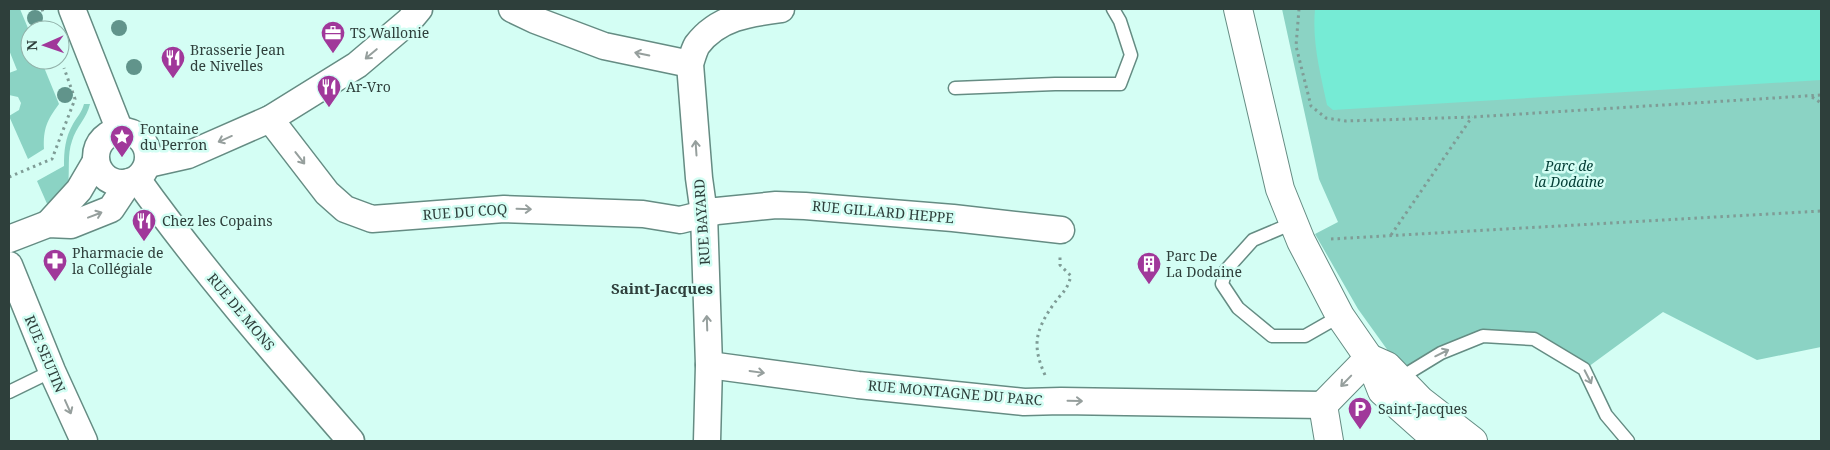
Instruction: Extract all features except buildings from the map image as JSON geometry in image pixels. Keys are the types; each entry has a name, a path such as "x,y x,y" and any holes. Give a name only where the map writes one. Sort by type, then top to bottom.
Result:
{"main road":[{"path":"1238,9 1280,189 1297,232 1340,316 1369,358 1382,391 1438,441"},
{"path":"1369,358 1387,366 1420,400 1473,441"},
{"path":"1329,441 1323,405 1369,358"}],"street":[{"path":"72,9 120,131"},
{"path":"96,161 104,176 120,183 188,156 270,119 357,65 409,21 419,9"},
{"path":"512,9 535,20 604,46 690,64 696,46 714,18 781,9"},
{"name":"RUE BAYARD","path":"690,64 699,178 704,214 709,365 708,441"},
{"name":"RUE DU COQ","path":"270,119 327,193 345,209 372,219 504,209 643,214 680,220 704,214"},
{"path":"9,239 48,224 71,225 111,209 138,175 148,154 145,144 139,137 130,132 120,131 112,133 105,138 100,144 96,161 79,190 48,224"},
{"name":"RUE DE MONS","path":"138,175 166,219 234,304 351,441"},
{"name":"RUE GILLARD HEPPE","path":"704,214 776,205 805,206 953,218 1062,230"},
{"name":"RUE SEUTIN","path":"9,265 52,371 84,441"},
{"name":"RUE MONTAGNE DU PARC","path":"709,365 858,385 1024,402 1323,405"}],"lane":[{"path":"955,88 1056,84 1120,84 1130,55 1120,21 1113,9"},
{"path":"1297,232 1253,240 1226,270 1222,284 1238,308 1272,336 1305,336 1340,316"},
{"path":"1400,378 1441,353 1483,336 1534,339 1584,369 1606,414 1628,441"},
{"path":"9,392 52,371"}],"path":[{"path":"1299,9 1296,46 1312,106 1326,118 1346,121 1472,117 1821,95"},
{"path":"9,178 52,158 75,99 64,70"},
{"path":"1811,96 1821,104"},
{"path":"1391,236 1472,117"},
{"path":"1297,232 1391,236 1821,212"},
{"path":"1060,265 1071,276 1067,290 1053,304 1040,328 1036,345 1052,390 1061,401"}],"green space":[{"path":"9,9 20,9 25,20 20,20 20,70 45,70 59,104 47,125 44,136 44,149 28,159 9,116 19,110 21,103 18,97 9,95 9,73 17,70 9,50"},
{"name":"Parc de la Dodaine","path":"1282,9 1821,9 1821,347 1757,360 1663,312 1588,367 1536,336 1483,333 1404,373 1358,309 1315,234 1338,222 1319,179"},
{"path":"84,104 90,104 70,146 68,185 48,206 37,181 64,166 68,134"}],"shaded area":[{"path":"1315,9 1821,9 1821,80 1333,110 1327,105 1319,69 1314,21"}],"place":[{"name":"TS Wallonie","path":"333,54"},
{"name":"Brasserie Jean de Nivelles","path":"173,79"},
{"name":"Ar-Vro","path":"329,108"},
{"name":"Fontaine du Perron","path":"122,158"},
{"name":"Chez les Copains","path":"144,242"},
{"name":"Pharmacie de la Collégiale","path":"55,282"},
{"name":"Parc De La Dodaine","path":"1149,285"},
{"name":"Saint-Jacques","path":"1360,430"}],"district":[{"name":"Saint-Jacques","path":"662,289"}]}
